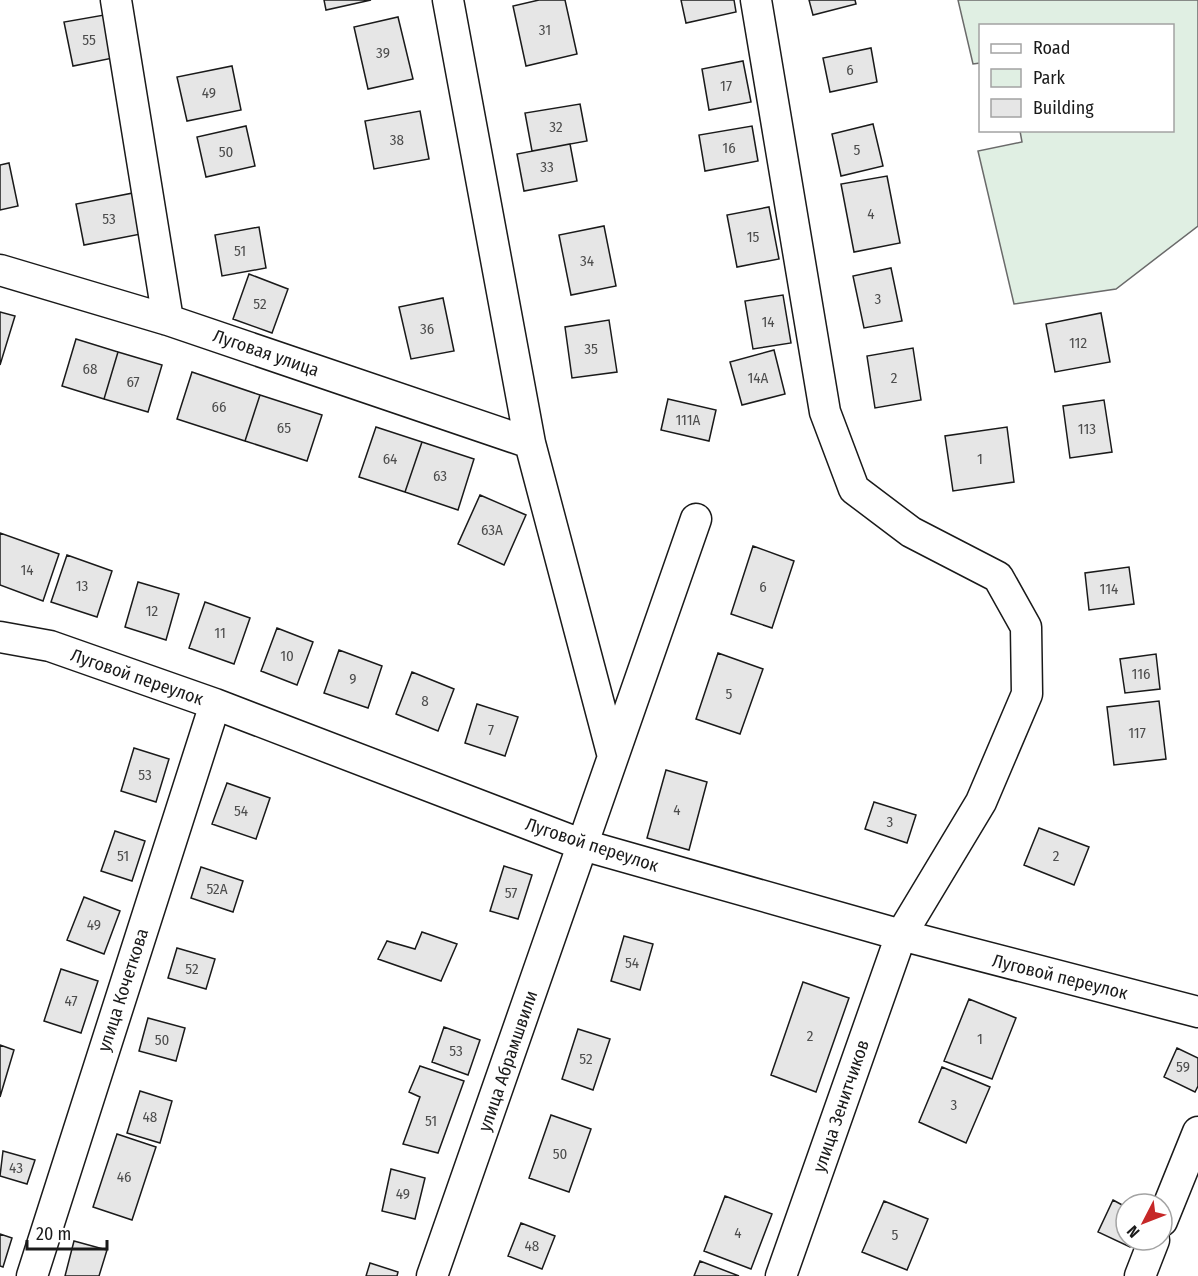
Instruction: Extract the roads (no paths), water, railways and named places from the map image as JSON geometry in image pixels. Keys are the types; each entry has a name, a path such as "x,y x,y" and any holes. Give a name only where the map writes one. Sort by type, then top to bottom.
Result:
{"street":[{"path":"116,0 168,320"},
{"path":"448,0 530,443 612,753"},
{"name":"улица Зенитчиков","path":"756,0 825,412 854,489 911,532 998,577 1026,627 1027,694 981,802 901,935 781,1276"},
{"name":"Луговая улица","path":"0,270 168,320 530,443"},
{"name":"улица Абрамшвили","path":"432,1276 583,845 612,753 696,519"},
{"name":"Луговой переулок","path":"0,637 50,646 215,704 583,845 901,935 1198,1012"},
{"name":"улица Кочеткова","path":"32,1276 215,704"},
{"path":"1174,1192 1198,1132"},
{"path":"1140,1276 1149,1252"}]}
